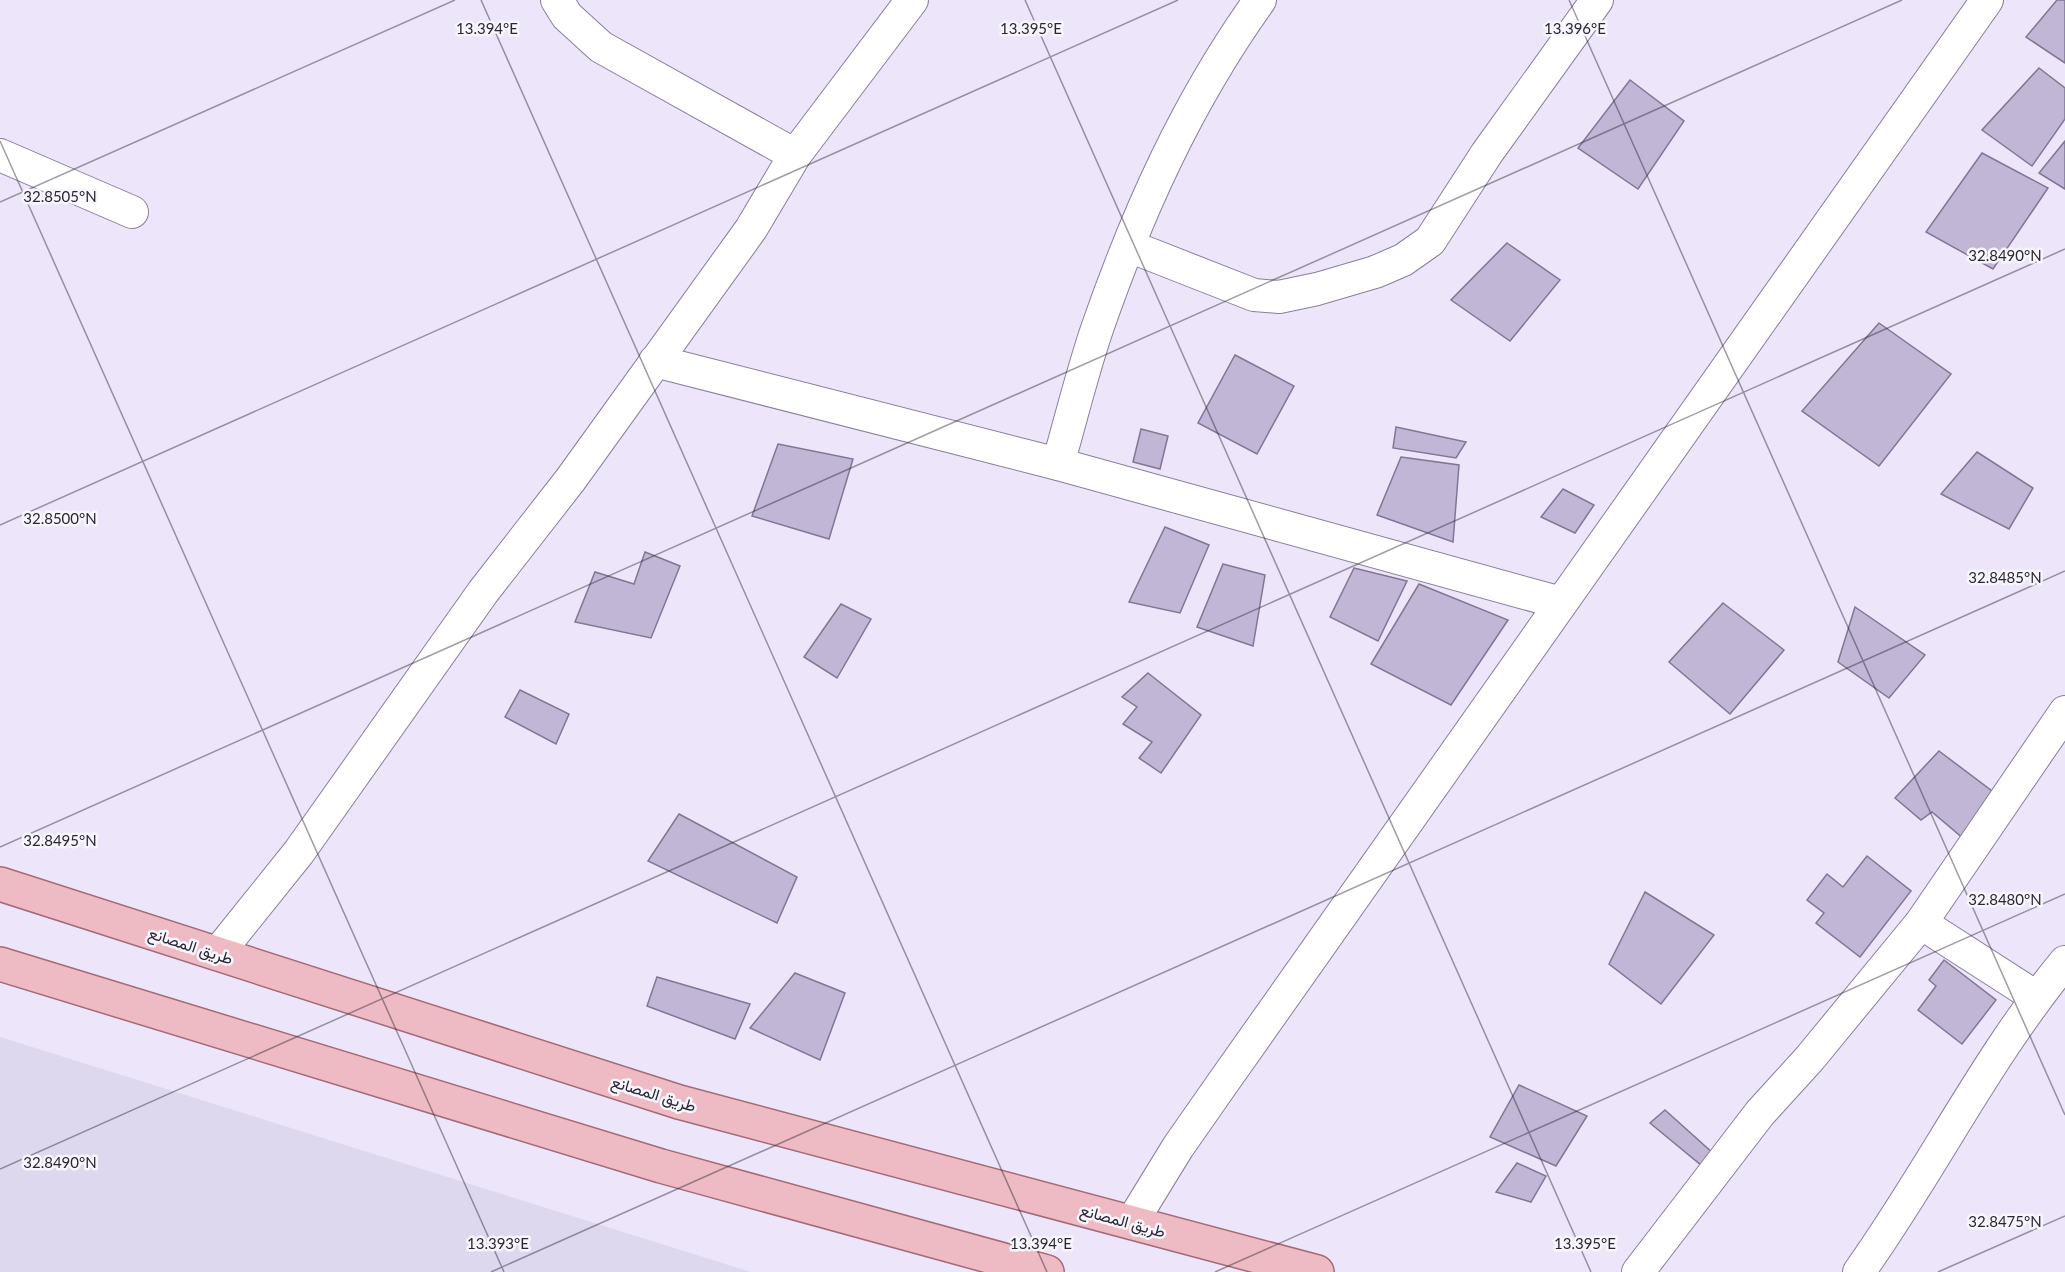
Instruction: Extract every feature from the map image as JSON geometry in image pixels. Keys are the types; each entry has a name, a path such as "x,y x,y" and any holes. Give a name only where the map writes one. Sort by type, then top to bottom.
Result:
{"main road":[{"name":"طريق المصانع","path":"0,884 679,1102 1317,1272"},
{"path":"0,964 661,1166 1047,1272"}],"street":[{"path":"557,0 567,16 600,47 795,155"},
{"path":"218,953 299,852 483,592 571,479 751,229 795,155 912,0"},
{"path":"1058,464 1097,330 1153,184 1194,103 1260,0"},
{"path":"1129,246 1254,295 1279,297 1317,289 1375,272 1403,260 1430,241 1487,153 1597,0"},
{"path":"1131,1221 1178,1147 1987,0"},
{"path":"0,155 132,212"},
{"path":"655,361 839,410 1058,464 1561,603"},
{"path":"1638,1272 1760,1113 1810,1058 1922,923 2065,712"},
{"path":"1922,923 2036,997"},
{"path":"1859,1272 1886,1234 1965,1103 2036,997 2065,962"}],"shaded area":[{"path":"0,1037 751,1272 0,1272"}],"building":[{"path":"2057,0 2065,0 2065,63 2026,37"},
{"path":"2039,68 2065,88 2065,119 2032,166 1982,130"},
{"path":"1630,80 1684,121 1638,189 1578,148"},
{"path":"2065,141 2065,189 2039,173"},
{"path":"1982,153 2048,188 1993,269 1926,232"},
{"path":"1507,243 1560,280 1510,341 1451,300"},
{"path":"1879,323 1951,374 1879,466 1802,411"},
{"path":"1235,355 1294,386 1257,454 1198,423"},
{"path":"1396,427 1466,442 1456,458 1393,448"},
{"path":"1141,429 1168,436 1160,469 1133,462"},
{"path":"778,444 853,459 829,539 752,516"},
{"path":"1977,452 2033,488 2009,529 1941,494"},
{"path":"1401,457 1459,465 1453,542 1377,515"},
{"path":"1563,489 1594,505 1575,533 1541,517"},
{"path":"1165,527 1209,545 1180,613 1129,602"},
{"path":"645,552 680,566 651,638 575,622 595,572 634,584"},
{"path":"1223,564 1265,575 1253,646 1197,627"},
{"path":"1354,568 1407,581 1378,641 1330,617"},
{"path":"1419,584 1508,620 1451,705 1371,664"},
{"path":"1723,603 1784,650 1730,714 1669,662"},
{"path":"841,604 871,619 837,678 804,657"},
{"path":"1855,607 1925,655 1889,698 1838,662"},
{"path":"1148,673 1201,715 1161,773 1139,758 1152,742 1123,724 1137,707 1122,697"},
{"path":"520,690 569,714 556,744 505,717"},
{"path":"1939,751 1992,791 1964,839 1932,812 1921,820 1895,798"},
{"path":"679,814 797,877 777,923 648,861"},
{"path":"1867,856 1911,891 1860,957 1816,923 1824,913 1807,900 1827,874 1843,887"},
{"path":"1645,892 1714,935 1661,1004 1609,964"},
{"path":"1944,960 1996,1000 1962,1044 1918,1010 1936,986 1929,980"},
{"path":"795,973 845,993 820,1060 750,1028"},
{"path":"657,977 750,1004 735,1039 647,1006"},
{"path":"1519,1085 1587,1116 1556,1166 1490,1137"},
{"path":"1665,1110 1715,1155 1707,1170 1650,1123"},
{"path":"1517,1163 1546,1176 1531,1202 1496,1192"}]}
